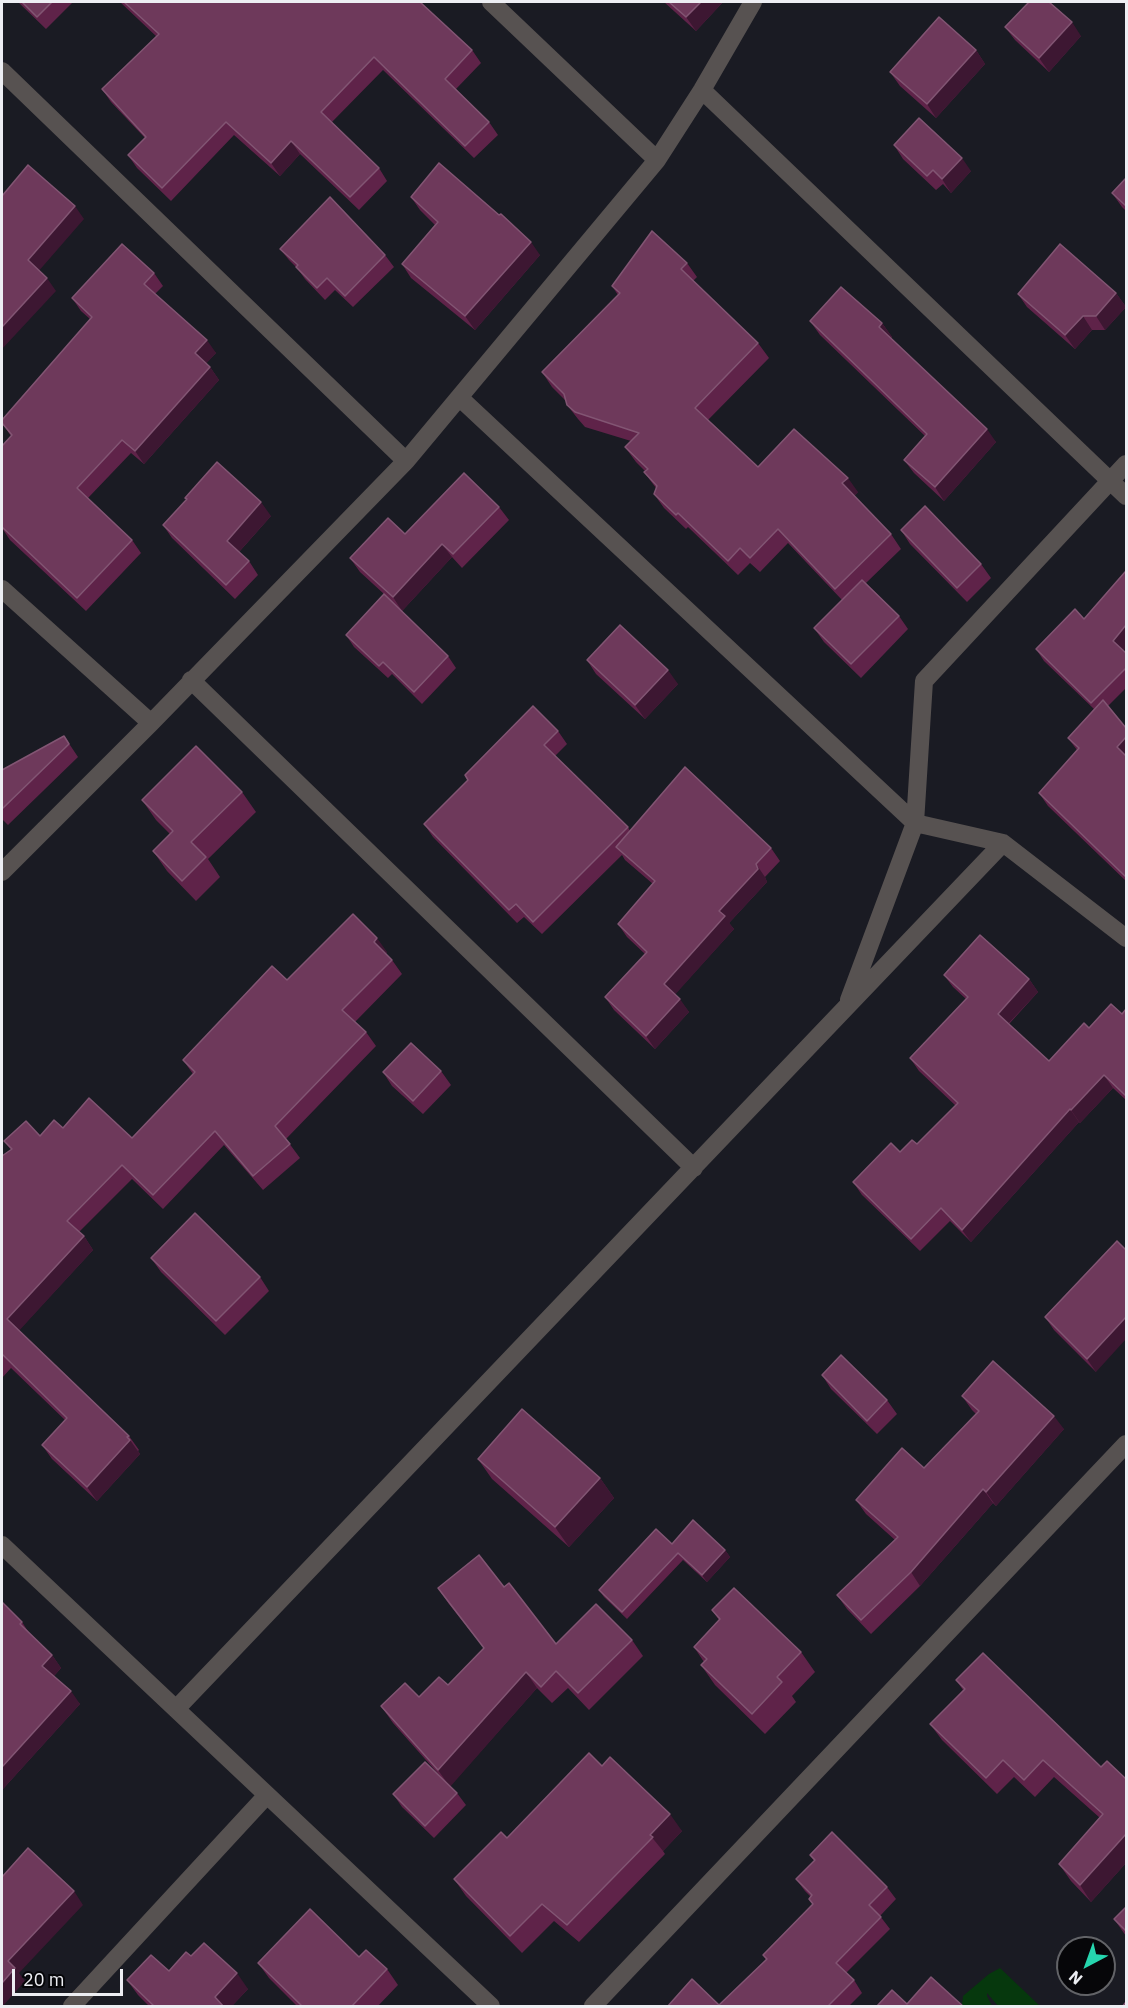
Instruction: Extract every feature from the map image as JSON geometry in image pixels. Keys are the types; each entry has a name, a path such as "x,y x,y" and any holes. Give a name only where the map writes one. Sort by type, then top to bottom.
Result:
{"street":[{"path":"491,2 657,160"},
{"path":"2,872 151,723 406,461 657,160 702,90 753,2"},
{"path":"2,71 406,461"},
{"path":"702,90 1126,496"},
{"path":"460,398 915,823 1003,843 1126,938"},
{"path":"846,1008 915,823 924,681 1126,464"},
{"path":"2,589 151,723"},
{"path":"191,680 694,1167"},
{"path":"176,1709 1003,843"},
{"path":"593,2007 1126,1444"},
{"path":"2,1545 491,2007"},
{"path":"72,2007 267,1795"}],"green space":[{"path":"1000,1968 1040,2006 998,2006 987,1993 992,2006 962,2005 963,1996 989,1974"}],"building":[{"path":"22,2 52,2 37,17"},
{"path":"124,2 420,2 472,50 445,79 489,122 465,146 374,57 321,112 379,168 350,197 291,141 271,163 226,122 162,188 128,155 146,137 102,89 159,34"},
{"path":"669,2 701,2 686,17"},
{"path":"1029,2 1049,2 1072,22 1039,58 1005,27"},
{"path":"939,17 976,50 927,104 890,72"},
{"path":"919,118 962,158 942,179 933,170 927,176 894,145"},
{"path":"439,163 531,242 465,316 402,264 438,222 411,197"},
{"path":"28,165 75,206 28,260 47,278 2,327 2,196"},
{"path":"1126,178 1126,206 1112,193"},
{"path":"330,197 385,255 345,296 327,278 317,288 296,267 298,265 280,249"},
{"path":"652,231 687,263 681,269 758,343 695,408 758,467 794,429 848,478 842,483 891,534 835,589 778,529 750,558 740,548 728,561 678,513 676,515 654,494 657,486 644,472 648,469 625,447 639,433 575,412 567,405 564,394 542,372 620,293 612,286"},
{"path":"122,244 154,273 144,284 207,340 195,353 210,367 135,451 122,440 77,488 132,540 77,598 2,527 2,446 12,435 2,420 92,317 72,298"},
{"path":"1060,244 1116,293 1096,316 1083,316 1065,335 1018,294"},
{"path":"841,287 882,323 879,327 987,429 935,487 904,460 927,434 810,321"},
{"path":"217,462 261,502 227,541 249,561 226,585 163,525"},
{"path":"464,473 499,507 453,554 442,544 393,597 350,558 388,518 405,534"},
{"path":"925,506 981,564 957,588 901,530"},
{"path":"1125,572 1126,625 1113,641 1126,653 1126,668 1091,703 1036,649 1075,609 1084,619"},
{"path":"862,580 899,616 851,664 814,628"},
{"path":"384,594 448,656 414,692 383,662 379,666 346,635"},
{"path":"620,625 668,670 635,705 587,660"},
{"path":"1103,700 1126,728 1126,737 1117,747 1126,756 1126,877 1039,793 1079,748 1068,738"},
{"path":"533,706 558,731 544,745 628,827 533,922 516,904 509,910 424,824 468,780 465,775"},
{"path":"64,736 69,744 2,809 2,770"},
{"path":"196,746 242,792 191,842 206,857 182,881 153,851 173,831 142,800"},
{"path":"685,767 771,848 756,864 758,869 719,911 725,916 664,984 680,999 646,1036 605,997 647,952 618,924 655,881 616,847"},
{"path":"353,914 377,938 374,942 392,960 342,1010 366,1032 275,1126 290,1144 253,1176 215,1131 153,1195 122,1165 67,1221 84,1236 7,1319 129,1436 127,1437 130,1440 87,1487 42,1445 67,1418 2,1354 2,1156 12,1149 4,1141 26,1121 40,1136 54,1120 63,1128 89,1098 132,1138 195,1072 183,1060 272,966 287,980"},
{"path":"980,935 1029,979 998,1014 1049,1061 1084,1023 1089,1028 1111,1004 1122,1014 1126,1009 1126,1096 1104,1075 1070,1109 962,1230 941,1208 911,1239 853,1182 891,1143 900,1152 912,1140 917,1144 958,1103 910,1058 968,997 944,975"},
{"path":"411,1043 441,1071 413,1101 383,1072"},
{"path":"195,1213 260,1277 216,1321 151,1258"},
{"path":"1117,1241 1126,1250 1126,1317 1087,1359 1045,1317"},
{"path":"841,1355 887,1400 867,1421 822,1375"},
{"path":"993,1361 1054,1416 986,1492 983,1489 911,1572 861,1620 837,1595 898,1537 856,1500 902,1448 924,1468 979,1411 962,1396"},
{"path":"522,1409 600,1478 555,1527 478,1459"},
{"path":"693,1520 725,1550 702,1575 678,1553 622,1612 599,1590 656,1529 672,1544"},
{"path":"479,1555 504,1587 509,1583 556,1644 596,1604 632,1640 578,1693 556,1671 541,1687 526,1672 438,1770 381,1706 405,1683 419,1697 439,1677 448,1685 484,1648 438,1588"},
{"path":"734,1588 801,1652 777,1677 782,1682 752,1714 701,1665 707,1659 694,1647 720,1619 712,1610"},
{"path":"2,1602 22,1622 20,1624 52,1655 42,1666 71,1691 2,1767"},
{"path":"983,1653 1101,1767 1107,1761 1126,1779 1126,1834 1080,1885 1059,1864 1103,1814 1043,1760 1024,1780 1003,1760 986,1778 930,1724 965,1689 956,1680"},
{"path":"589,1753 602,1766 610,1757 670,1814 650,1835 653,1837 567,1925 542,1904 510,1936 454,1879 501,1832 507,1838"},
{"path":"425,1762 457,1793 425,1826 393,1794"},
{"path":"832,1832 887,1887 869,1905 881,1917 836,1963 854,1980 827,2007 667,2007 692,1979 719,2005 767,1959 763,1955 813,1904 809,1899 812,1895 796,1879 815,1860 810,1855"},
{"path":"28,1848 74,1891 8,1961 15,1968 2,1983 2,1877"},
{"path":"1126,1907 1126,1931 1114,1919"},
{"path":"310,1909 359,1957 366,1950 387,1969 351,2007 303,2007 258,1963"},
{"path":"204,1943 237,1973 215,1997 224,2007 155,2007 127,1980 151,1955 169,1971 186,1952 191,1956"},
{"path":"931,1977 964,2007 876,2007 892,1990 907,2004"}]}
